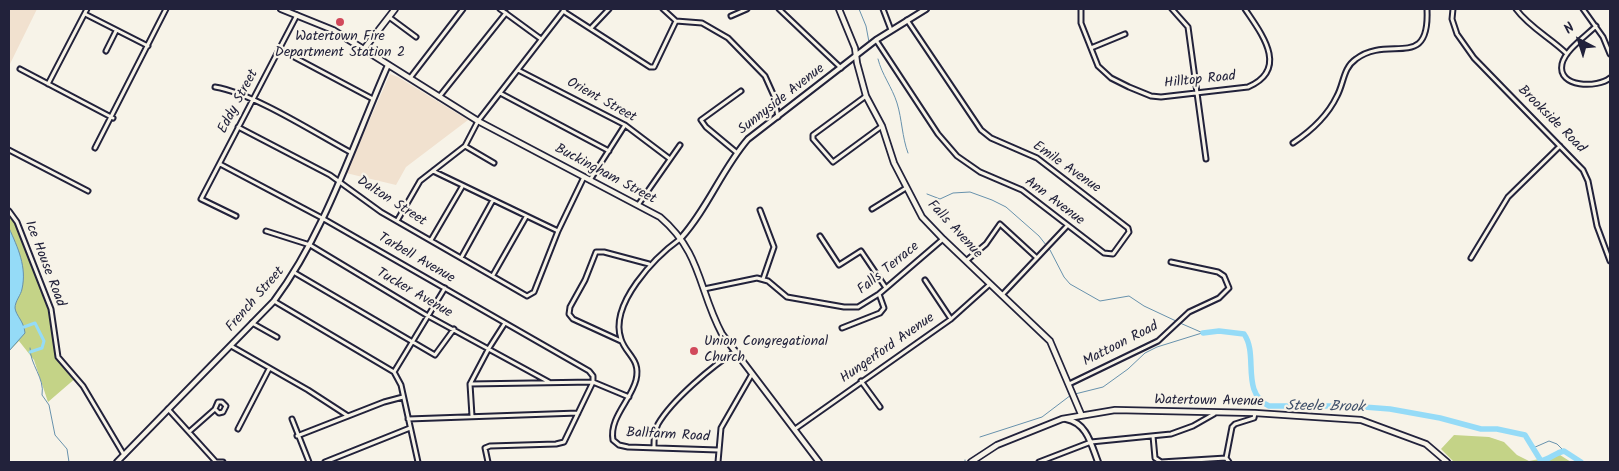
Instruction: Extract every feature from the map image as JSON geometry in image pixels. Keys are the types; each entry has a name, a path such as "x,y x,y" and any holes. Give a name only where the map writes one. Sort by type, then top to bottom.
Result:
{"main road":[{"name":"Buckingham Street","path":"281,9 298,14 333,30 438,98 478,121 660,217 681,238 692,255 712,316 736,352 819,462"},
{"path":"364,49 395,9"},
{"name":"Falls Avenue","path":"838,9 855,48 866,96 882,126 894,163 922,216 943,239 1052,343 1081,414"},
{"name":"Watertown Avenue","path":"971,462 997,446 1062,419 1081,414 1115,410 1214,414 1255,413 1360,420 1426,444 1447,462"}],"street":[{"path":"48,84 87,9"},
{"path":"95,148 113,118 166,9"},
{"path":"409,79 463,9"},
{"path":"500,9 541,39"},
{"path":"591,28 609,9"},
{"path":"663,9 676,22 702,23 728,38 765,76 774,96 778,117"},
{"path":"732,16 747,9"},
{"path":"779,9 841,68"},
{"path":"883,9 890,30"},
{"name":"Sunnyside Avenue","path":"681,238 692,226 736,152 748,138 778,117 876,40 906,19 926,9"},
{"name":"Hilltop Road","path":"1081,9 1081,23 1103,72 1144,94 1161,97 1248,87 1260,81 1267,71 1269,49 1245,9"},
{"path":"1172,9 1188,27 1206,159"},
{"path":"1293,143 1314,126 1330,108 1338,95 1345,72 1356,58 1375,51 1413,47 1420,43 1428,31 1427,9"},
{"name":"Brookside Road","path":"1453,9 1452,19 1457,34 1469,52 1583,170 1588,181 1597,226 1610,261"},
{"path":"1516,9 1533,27 1558,44 1567,54"},
{"path":"1583,9 1596,26 1610,54"},
{"path":"397,221 420,181 464,146 478,121 564,10 654,67 676,22"},
{"path":"438,98 506,13"},
{"path":"85,14 148,46"},
{"name":"Eddy Street","path":"236,216 201,199 298,14"},
{"path":"389,17 416,37"},
{"name":"Emile Avenue","path":"906,19 968,115 984,133 1037,158 1130,230 1113,254 1109,255"},
{"path":"1596,26 1567,54 1562,63 1562,72 1567,80 1574,83 1604,83 1610,78"},
{"path":"106,51 116,31"},
{"path":"1091,48 1126,34"},
{"name":"Ann Avenue","path":"876,40 938,134 956,156 980,172 1017,187 1067,226 1109,255"},
{"path":"280,49 373,99"},
{"name":"French Street","path":"117,462 274,301 295,273 339,181 388,65"},
{"path":"20,69 113,118"},
{"name":"Orient Street","path":"518,70 625,125 670,159"},
{"path":"215,87 232,90 253,100 350,152"},
{"path":"736,152 706,127 701,120 740,91"},
{"path":"500,93 609,151"},
{"path":"866,96 849,107 812,137 833,162 882,126"},
{"path":"590,180 625,125"},
{"name":"Dalton Street","path":"238,127 339,181 397,221 527,296 531,295 558,231"},
{"path":"464,146 494,163"},
{"path":"638,205 680,146"},
{"path":"1471,258 1508,197 1560,146"},
{"path":"9,150 88,191"},
{"name":"Tarbell Avenue","path":"220,164 322,218 589,371 593,376 594,382"},
{"path":"433,171 462,187 558,231 584,177"},
{"path":"430,240 462,187"},
{"path":"872,209 906,188"},
{"path":"461,258 493,200"},
{"path":"703,289 741,280 763,278 774,247 760,210"},
{"name":"Ice House Road","path":"9,211 17,222 51,309 58,357 84,386 124,455"},
{"path":"493,275 526,217"},
{"path":"966,261 986,244 1000,224 1037,258"},
{"path":"1002,295 1067,226"},
{"name":"Tucker Avenue","path":"266,231 310,245 428,316 549,382"},
{"path":"820,236 839,265 860,251 886,288"},
{"path":"622,341 619,332 623,308 650,264 681,238"},
{"name":"Falls Terrace","path":"763,278 787,297 844,307 858,307 879,294 943,239"},
{"path":"622,341 573,319 569,314 570,307 585,280 596,252 604,252 650,264"},
{"name":"Mattoon Road","path":"1070,386 1158,341 1189,312 1219,298 1229,288 1224,276 1218,272 1171,262"},
{"path":"295,273 435,355 454,329"},
{"path":"925,280 951,319"},
{"name":"Hungerford Avenue","path":"795,429 951,319 990,284"},
{"path":"394,372 445,288"},
{"path":"842,328 880,313 884,308 879,294"},
{"path":"274,301 394,372 401,385 418,462"},
{"path":"252,323 277,337"},
{"path":"472,416 470,384 505,323"},
{"name":"Ballfarm Road","path":"622,341 632,354 637,366 636,380 614,425 613,440 619,445 628,447 718,450"},
{"path":"231,346 308,390 348,416"},
{"path":"654,448 654,435 664,416 714,365 736,352"},
{"path":"238,429 269,369"},
{"path":"718,462 721,428 752,373"},
{"path":"470,384 594,382 629,397"},
{"path":"488,462 485,448 494,445 556,444 564,442 594,382"},
{"path":"861,382 880,407"},
{"path":"297,436 403,397"},
{"path":"168,409 215,462 223,462"},
{"path":"189,432 215,409"},
{"path":"408,419 578,413"},
{"path":"1229,462 1226,458 1232,428 1235,424 1254,418 1255,413"},
{"path":"1039,462 1091,442 1171,434 1193,426 1214,414"},
{"path":"292,419 297,436 309,462"},
{"path":"1062,419 1078,423 1091,442 1098,462"},
{"path":"325,462 410,428"},
{"path":"1153,436 1155,458 1158,460 1226,458"}],"shaded area":[{"path":"9,9 37,9 9,66"},
{"path":"390,74 468,120 406,167 396,185 346,173"}],"green space":[{"path":"9,211 17,222 51,309 58,357 77,377 48,402 34,360 19,341 9,351"},
{"path":"1454,435 1489,437 1504,442 1517,455 1529,461 1560,455 1571,462 1454,462 1441,449"}],"water":[{"path":"9,228 22,265 22,289 15,308 25,333 9,351"}],"waterway":[{"path":"859,9 866,26 869,42"},
{"path":"878,59 897,103 908,153"},
{"path":"927,194 940,199 953,193 970,192 1006,207 1039,236 1050,250 1064,277 1070,284 1100,301 1129,296 1144,306 1176,321"},
{"path":"24,327 35,323 44,341 42,348 30,352"},
{"path":"1180,323 1203,333"},
{"name":"Steele Brook","path":"1203,333 1219,331 1244,334 1250,352 1252,383 1255,392 1260,400 1269,406 1351,406 1390,409 1440,418 1481,429 1497,429 1525,435 1541,461 1564,451 1581,462"},
{"name":"Steele Brook","path":"1075,394 1103,387 1128,369 1145,353 1157,347 1202,333"},
{"path":"30,348 32,360 40,377 42,395 49,405 55,435 67,449 69,462"},
{"name":"Steele Brook","path":"980,437 1042,417 1071,395"},
{"name":"Steele Brook","path":"1533,448 1549,441 1557,444 1564,451"}],"place":[{"name":"Watertown Fire Department Station 2","path":"340,22"},
{"name":"Union Congregational Church","path":"694,351"}]}
